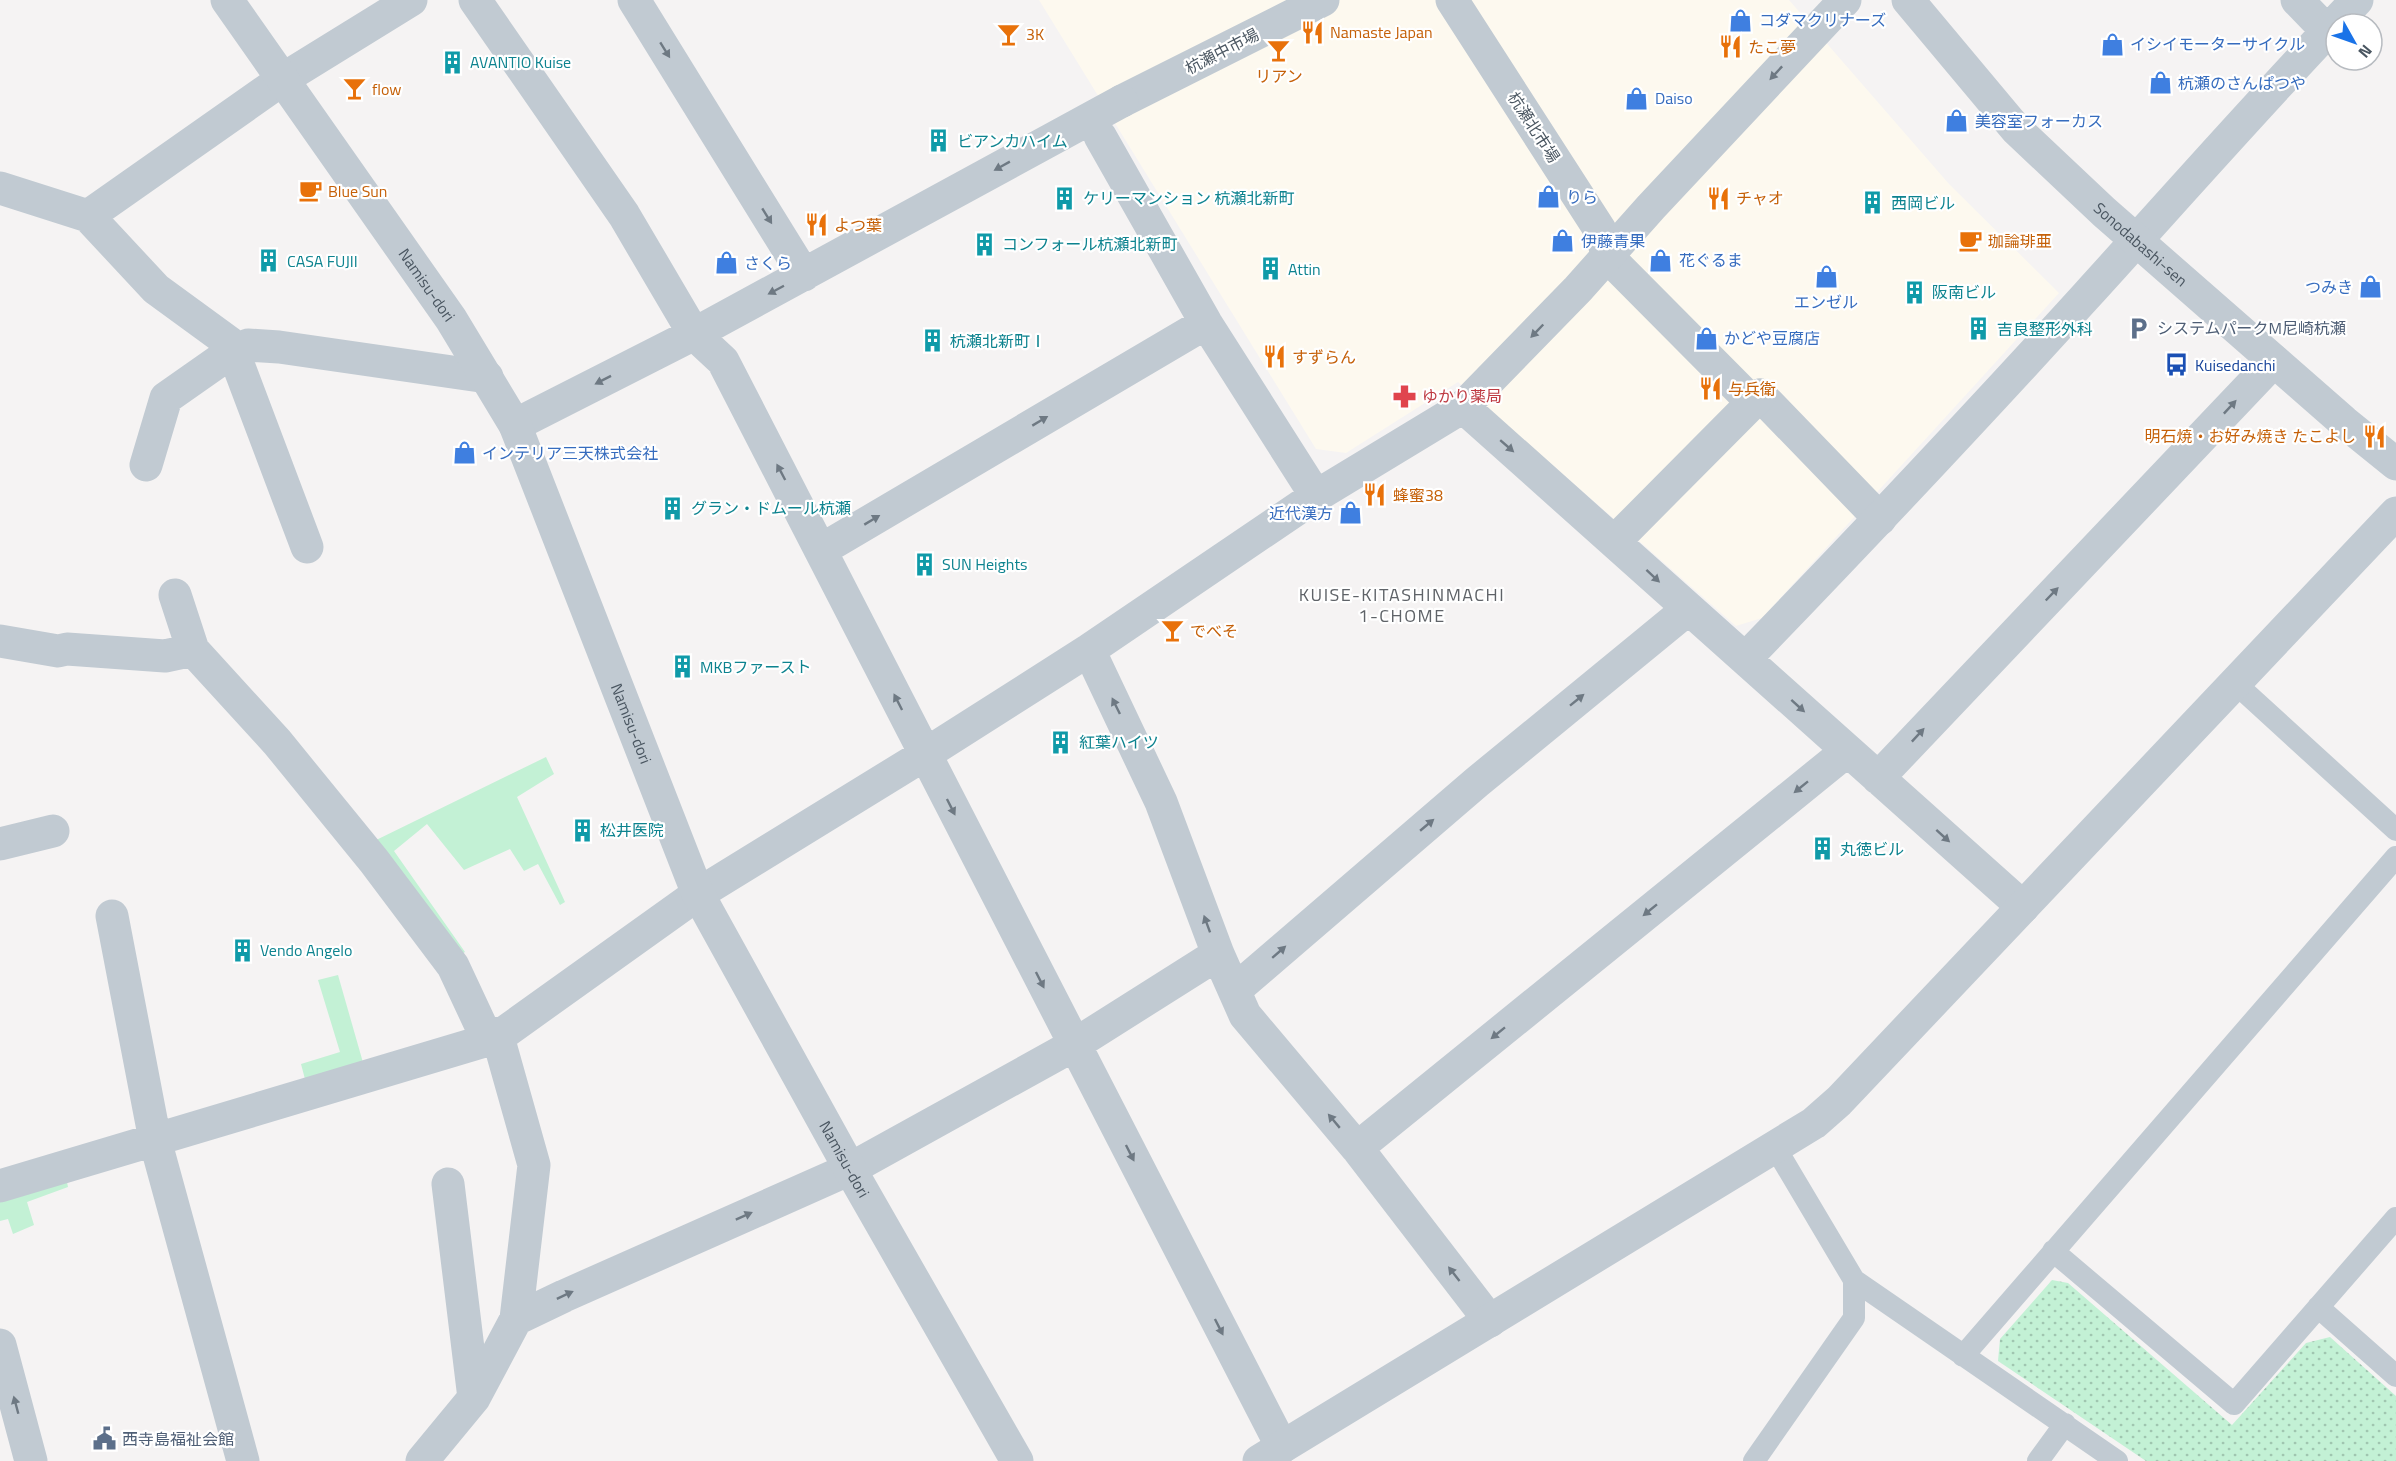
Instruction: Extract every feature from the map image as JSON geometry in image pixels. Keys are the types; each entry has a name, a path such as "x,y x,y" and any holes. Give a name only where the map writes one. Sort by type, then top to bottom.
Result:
{"street":[{"name":"Namisu-dori","path":"227,0 451,319 515,425 698,894 850,1169 1017,1461"},
{"path":"88,216 284,79 411,0"},
{"path":"475,0 624,215 694,334 723,361 1074,1045 1270,1454 1814,1123 1839,1101 2396,513"},
{"path":"634,0 804,275"},
{"name":"杭瀬中市場","path":"515,425 694,334 1090,117 1323,0"},
{"name":"杭瀬北市場","path":"1452,0 1600,230 1608,257"},
{"path":"0,1186 498,1037 698,894 1089,650 1316,496 1464,407 1608,257 1651,207 1845,0"},
{"name":"Sonodabashi-sen","path":"1908,0 2016,129 2136,240 2396,464"},
{"path":"2298,0 2324,28"},
{"path":"2345,12 2357,0"},
{"path":"1745,659 1880,519 2324,34"},
{"path":"1100,136 1206,323 1316,496"},
{"path":"0,188 88,216 156,288 231,343 307,547"},
{"path":"1608,257 1880,519"},
{"path":"821,550 1206,323"},
{"path":"146,465 166,398 233,351 248,345 279,347 487,377"},
{"path":"1878,778 2274,361"},
{"path":"1615,541 1756,399"},
{"path":"1464,407 2023,907"},
{"path":"175,595 193,650 277,742 374,861 453,966 482,1028 498,1037 534,1165 516,1319 474,1398 422,1461"},
{"path":"1235,990 1477,782 1688,609"},
{"path":"0,641 58,651 67,649 165,656 193,650"},
{"path":"1089,650 1161,802 1218,954 1245,1015 1357,1148 1490,1321"},
{"path":"1357,1148 1847,751"},
{"path":"0,844 52,831"},
{"path":"111,916 155,1140 243,1461"},
{"path":"516,1319 850,1169 1074,1045 1218,954"},
{"path":"448,1184 474,1398"},
{"path":"0,1345 31,1461"}],"lane":[{"path":"2235,683 2396,830"},
{"path":"1964,1356 2396,857"},
{"path":"1775,1147 1854,1281 2117,1461"},
{"path":"2053,1251 2234,1404 2396,1218"},
{"path":"1754,1461 1854,1318 1854,1281"},
{"path":"2318,1307 2396,1376"},
{"path":"2038,1461 2065,1424"}],"shaded area":[{"path":"1039,0 1789,0 1949,184 2059,293 1762,618 1736,626 1458,382 1346,453 1316,449"}],"green space":[{"path":"546,757 554,774 517,797 565,902 560,905 538,864 524,871 510,849 464,870 427,824 394,851 465,952 454,958 368,844"},
{"path":"338,975 364,1066 306,1083 301,1064 340,1052 318,980"},
{"path":"67,1182 68,1187 27,1202 34,1225 13,1234 8,1219 0,1221 0,1201"},
{"path":"2052,1280 2068,1283 2232,1425 2306,1343 2330,1337 2396,1396 2396,1461 2146,1461 1998,1361 2000,1339"}],"place":[{"name":"コダマクリナーズ","path":"1741,20"},
{"name":"Namaste Japan","path":"1312,32"},
{"name":"3K","path":"1008,34"},
{"name":"イシイモーターサイクル","path":"2112,44"},
{"name":"たこ夢","path":"1730,47"},
{"name":"リアン","path":"1279,51"},
{"name":"AVANTIO Kuise","path":"452,62"},
{"name":"杭瀬のさんぱつや","path":"2160,83"},
{"name":"flow","path":"354,89"},
{"name":"Daiso","path":"1637,98"},
{"name":"美容室フォーカス","path":"1957,121"},
{"name":"ビアンカハイム","path":"939,141"},
{"name":"Blue Sun","path":"310,191"},
{"name":"りら","path":"1548,197"},
{"name":"ケリーマンション 杭瀬北新町","path":"1065,198"},
{"name":"チャオ","path":"1718,198"},
{"name":"西岡ビル","path":"1873,203"},
{"name":"よつ葉","path":"816,225"},
{"name":"伊藤青果","path":"1563,241"},
{"name":"珈論琲亜","path":"1970,241"},
{"name":"コンフォール杭瀬北新町","path":"984,244"},
{"name":"花ぐるま","path":"1661,260"},
{"name":"CASA FUJII","path":"269,261"},
{"name":"さくら","path":"726,263"},
{"name":"Attin","path":"1270,269"},
{"name":"エンゼル","path":"1826,277"},
{"name":"つみき","path":"2371,287"},
{"name":"阪南ビル","path":"1914,292"},
{"name":"システムパークM尼崎杭瀬","path":"2139,328"},
{"name":"吉良整形外科","path":"1979,329"},
{"name":"かどや豆腐店","path":"1706,338"},
{"name":"杭瀬北新町Ⅰ","path":"932,341"},
{"name":"すずらん","path":"1274,357"},
{"name":"Kuisedanchi","path":"2177,365"},
{"name":"与兵衛","path":"1710,389"},
{"name":"ゆかり薬局","path":"1404,396"},
{"name":"明石焼・お好み焼き たこよし","path":"2374,436"},
{"name":"インテリア三天株式会社","path":"464,453"},
{"name":"蜂蜜38","path":"1375,495"},
{"name":"グラン・ドムール杭瀬","path":"673,508"},
{"name":"近代漢方","path":"1351,513"},
{"name":"SUN Heights","path":"924,564"},
{"name":"でべそ","path":"1172,631"},
{"name":"MKBファースト","path":"682,667"},
{"name":"紅葉ハイツ","path":"1061,742"},
{"name":"松井医院","path":"582,830"},
{"name":"丸徳ビル","path":"1822,849"},
{"name":"Vendo Angelo","path":"242,950"},
{"name":"西寺島福祉会館","path":"104,1439"}],"district":[{"name":"KUISE-KITASHINMACHI 1-CHOME","path":"1402,604"}]}
